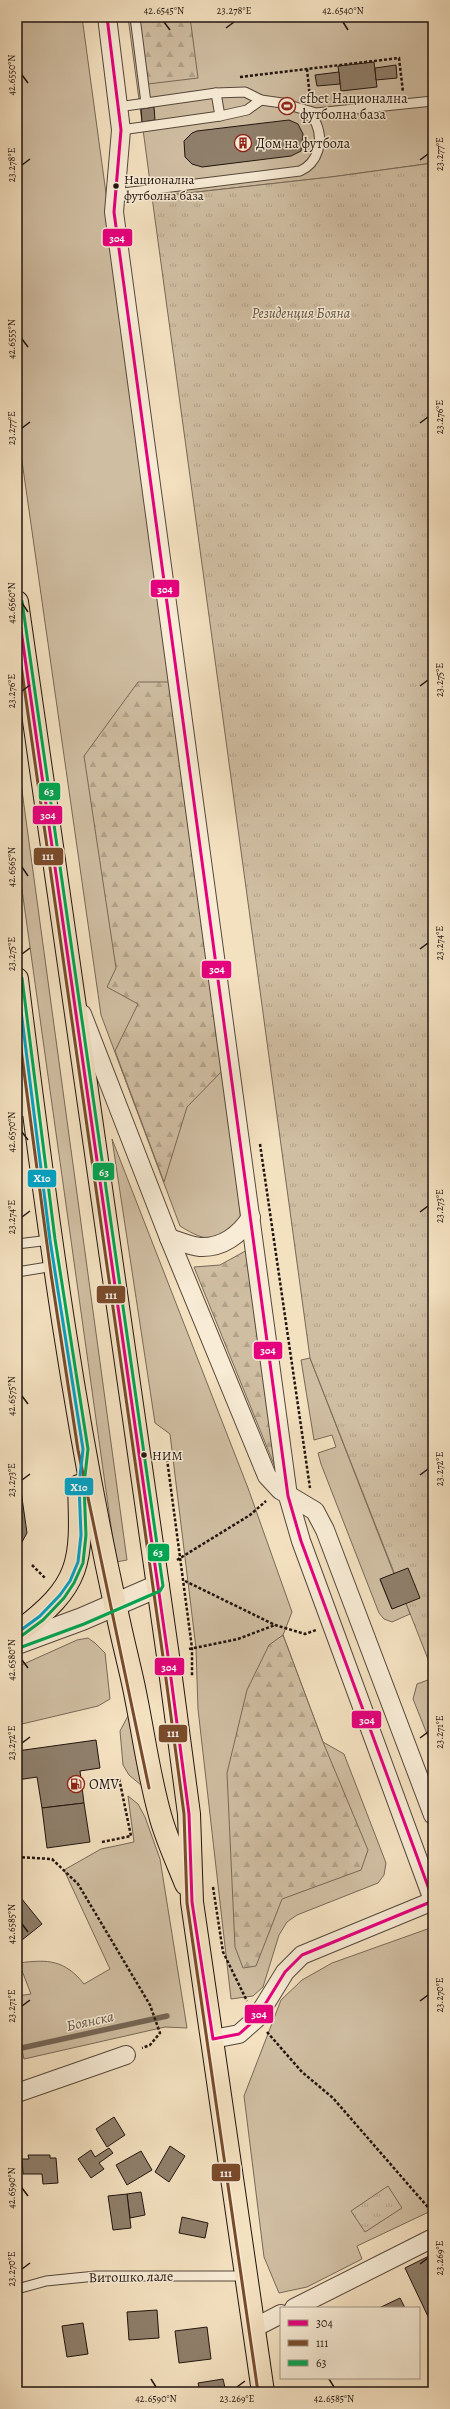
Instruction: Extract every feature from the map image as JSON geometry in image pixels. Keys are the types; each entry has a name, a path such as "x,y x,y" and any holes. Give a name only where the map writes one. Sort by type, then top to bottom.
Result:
{"highway":[{"path":"17,602 158,1586 189,1814 192,1902 263,2392"},
{"path":"17,979 25,1111 50,1240 83,1449 114,1606 132,1680 160,1816 192,1902"},
{"path":"17,1633 40,1616 60,1595 70,1581 78,1562 81,1535 79,1485 83,1449"}],"street":[{"path":"107,17 121,130 114,212 251,1217 284,1493 433,1900 302,1955 285,1972 256,2019 239,2034 213,2039"},
{"path":"72,990 170,1238 267,1476 284,1493 315,1511 325,1530 433,1815"},
{"path":"170,1238 199,1247 220,1244 242,1231 251,1217"},
{"path":"17,1643 114,1606 158,1586"},
{"path":"379,1753 383,1740 389,1735 400,1737 406,1743"},
{"path":"17,2093 126,2055"},
{"path":"296,2307 433,2238"},
{"path":"254,2328 280,2315"}],"lane":[{"path":"135,17 146,103"},
{"path":"118,106 216,93 245,92 261,100 282,103 309,112 331,113 433,101"},
{"path":"216,93 220,116"},
{"path":"121,130 220,116 247,110 261,100"},
{"path":"115,194 300,171 308,167 318,155 319,139 316,122 309,112"},
{"path":"17,1244 50,1240"},
{"path":"17,1272 54,1266"},
{"name":"Витошко лале","path":"17,2289 46,2281 96,2276 245,2276"}],"path":[{"path":"236,78 399,58 405,104"},
{"path":"306,69 309,112"},
{"path":"167,1459 192,1648 192,1679"},
{"path":"177,1560 284,1493"},
{"path":"32,1565 48,1580"},
{"path":"184,1581 275,1625 305,1634 332,1624"},
{"path":"189,1649 238,1639 275,1625"},
{"path":"102,1842 131,1836 119,1778"},
{"path":"17,1857 52,1859 78,1884 151,2010 160,2033 150,2044 126,2055"},
{"path":"212,1881 223,1952 256,2019 302,2072 333,2098 433,2213"}],"green space":[{"path":"17,17 82,17 225,1068 241,1221 219,1237 205,1238 189,1232 180,1226 101,1015 17,426"},
{"name":"efbet Национална футболна база","path":"128,17 433,17 433,163 331,177 152,197"},
{"path":"139,17 190,17 198,78 148,84"},
{"name":"Резиденция Бояна","path":"433,163 433,1672 310,1358 152,197 331,177"},
{"path":"138,682 172,682 225,1068 187,1107 164,1182 115,1051 138,1004 107,987 116,968 84,756"},
{"path":"17,754 127,1560 116,1562 17,854"},
{"path":"112,1139 248,1488 292,1612 283,1635 323,1742 344,1754 386,1863 384,1875 378,1883 297,1915 287,1922 279,1935 263,1987 253,1996 231,1999 198,1709 196,1648 170,1434 155,1423"},
{"path":"249,1249 277,1472 194,1267 220,1265"},
{"path":"310,1358 394,1574 380,1580 392,1609 406,1603 410,1614 392,1622 384,1619 379,1613 321,1464 318,1453 336,1447 332,1435 314,1440 301,1360"},
{"path":"283,1635 323,1742 368,1850 361,1870 282,1899 256,1966 243,1968 235,1947 227,1773 247,1690 269,1645"},
{"path":"88,1638 105,1653 110,1699 98,1706 22,1724 17,1723 17,1667 77,1640"},
{"path":"433,1678 433,1749 413,1699 417,1684"},
{"path":"129,1714 148,1791 129,1775 123,1765 120,1731"},
{"path":"128,1796 138,1804 145,1817 160,1859 187,2028 165,2027 24,2059 17,2027 17,1996 31,1994 19,1963 39,1961 55,1963 70,1970 84,1984 110,1969 64,1870 101,1849 134,1842"},
{"path":"433,1927 433,2210 357,2246 362,2259 307,2287 279,2293 264,2257 244,2096 281,2000 302,1980 332,1963"},
{"path":"388,2186 402,2208 365,2232 351,2211"}],"building":[{"path":"374,62 377,87 341,91 338,66"},
{"path":"396,65 397,78 376,80 375,68"},
{"path":"339,72 340,84 317,86 315,75"},
{"path":"154,107 155,120 142,122 141,109"},
{"name":"Дом на футбола","path":"289,120 298,124 303,134 301,151 291,156 202,167 192,164 185,157 184,141 192,133 197,131"},
{"path":"17,1463 27,1533 17,1551"},
{"path":"408,1568 420,1598 392,1609 380,1579"},
{"path":"96,1740 100,1768 80,1771 84,1803 42,1808 37,1777 17,1780 17,1751"},
{"path":"84,1803 90,1842 47,1848 42,1808"},
{"path":"17,1893 42,1924 17,1944"},
{"path":"114,2117 125,2135 107,2147 96,2129"},
{"path":"170,2146 185,2156 169,2182 155,2172"},
{"path":"109,2148 113,2153 99,2163 104,2169 91,2178 78,2159 91,2150 95,2157"},
{"path":"141,2151 152,2170 127,2185 116,2165"},
{"path":"28,2155 50,2155 50,2158 56,2158 58,2183 43,2184 42,2174 23,2174 22,2159 29,2159"},
{"path":"141,2192 145,2215 130,2218 127,2194"},
{"path":"127,2194 131,2228 113,2230 108,2196"},
{"path":"182,2217 208,2223 205,2238 179,2233"},
{"path":"433,2254 433,2327 405,2268"},
{"path":"400,2298 404,2307 381,2307"},
{"path":"157,2310 159,2338 129,2340 127,2312"},
{"path":"83,2323 88,2354 67,2357 62,2326"},
{"path":"207,2327 211,2359 179,2363 175,2331"},
{"path":"223,2379 226,2392 200,2392 198,2383"}],"waterway":[{"name":"Боянска","path":"17,2049 167,2016"}],"transit line":[{"name":"304","path":"107,17 121,130 114,212 288,1496 301,1541 433,1900"},
{"name":"63","path":"19,1648 84,1624 160,1591 163,1586 22,601"},
{"name":"304","path":"17,602 169,1663 189,1814 192,1902 213,2039 239,2034 256,2019 285,1972 302,1955 433,1901"},
{"name":"111","path":"17,637 164,1664 184,1814 187,1903 258,2392"},
{"name":"63","path":"20,1637 43,1620 64,1598 74,1583 83,1563 86,1535 84,1485 88,1449 55,1239 22,978"},
{"name":"Х10","path":"17,979 50,1240 83,1449 79,1485 81,1535 78,1562 70,1581 60,1595 40,1616 17,1633"},
{"name":"111","path":"17,1019 51,1274 78,1450 149,1788"}],"place":[{"name":"efbet Национална футболна база","path":"287,106"},
{"name":"Дом на футбола","path":"243,143"},
{"name":"Национална футболна база","path":"116,186"},
{"name":"НИМ","path":"144,1455"},
{"name":"OMV","path":"76,1784"}]}
